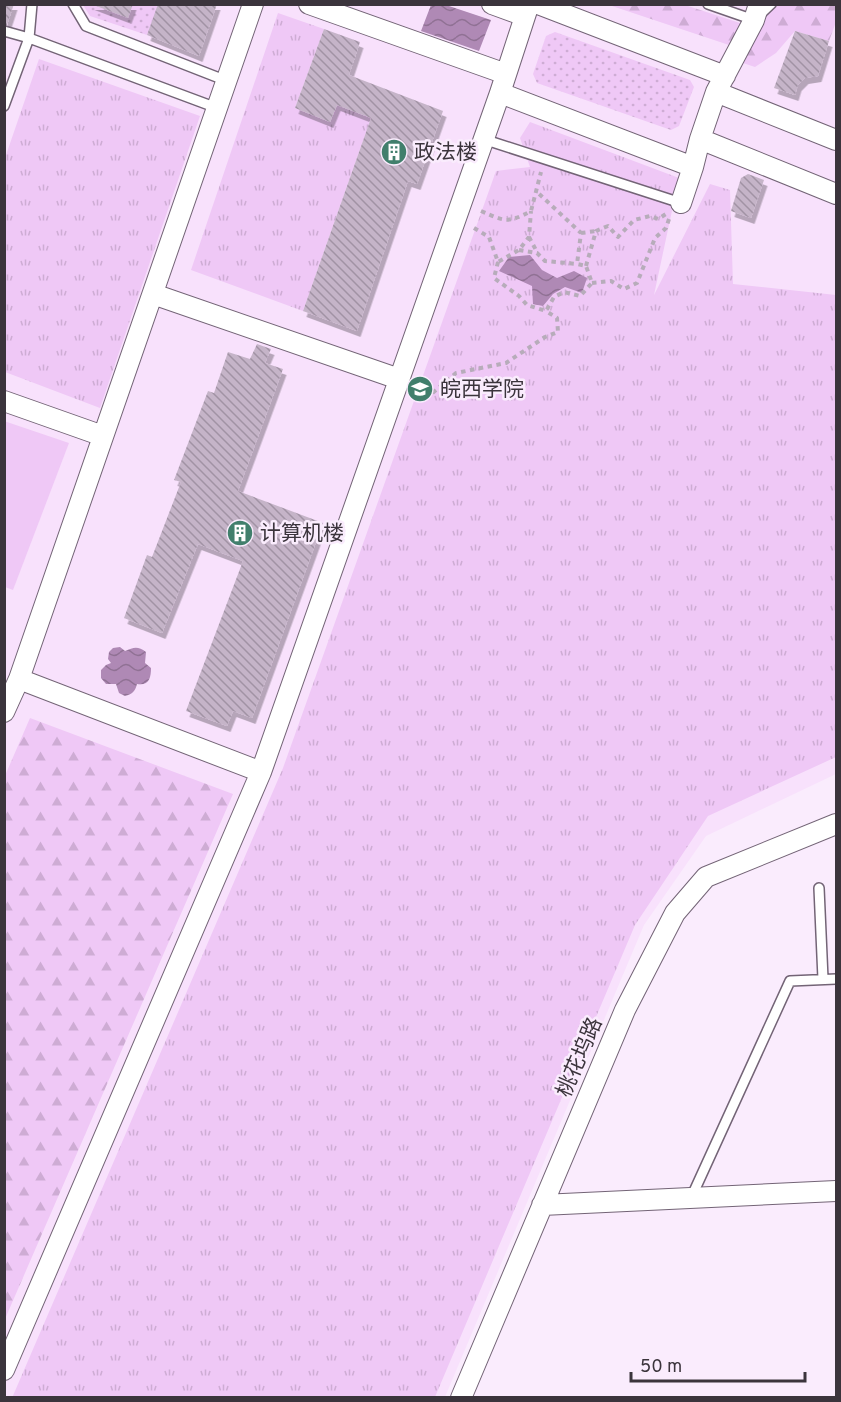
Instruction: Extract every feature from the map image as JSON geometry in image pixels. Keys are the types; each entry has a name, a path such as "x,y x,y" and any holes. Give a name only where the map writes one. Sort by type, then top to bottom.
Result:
{"street":[{"path":"4,712 19,679 253,4"},
{"path":"309,4 506,74"},
{"path":"492,4 531,8 720,84 837,140"},
{"path":"4,1370 261,772 531,8"},
{"path":"681,203 700,139 720,84 757,12"},
{"path":"500,93 693,167"},
{"path":"700,139 837,194"},
{"path":"153,294 398,383"},
{"path":"4,401 103,436"},
{"path":"19,679 261,772"},
{"name":"桃花坞路","path":"462,1398 625,1010 675,913 706,877 837,824"},
{"path":"542,1205 837,1191"}],"lane":[{"path":"4,106 29,38 32,4"},
{"path":"73,4 86,26 227,81"},
{"path":"708,4 757,12 771,4"},
{"path":"4,31 29,38 217,108"},
{"path":"483,139 681,203"},
{"path":"819,888 823,979"},
{"path":"691,1198 790,981 837,979"}],"path":[{"path":"545,160 531,211 529,237 537,253 545,261 586,266"},
{"path":"536,191 581,233"},
{"path":"458,210 504,221 531,211"},
{"path":"398,383 429,396 456,373 506,363 545,337 558,332 557,318 546,310 527,305 519,296 494,278 498,262 489,237 458,210"},
{"path":"546,310 554,297 564,292 580,296 592,283 611,281 624,289 638,283 655,238 666,228 671,211 658,219 650,216 634,220 618,237 608,226 596,231 581,233"},
{"path":"592,283 586,266 596,231"},
{"path":"577,264 581,233"},
{"path":"498,262 519,249 529,237"},
{"path":"519,249 537,253"}],"shaded area":[{"name":"皖西学院","path":"5,5 836,5 836,774 706,836 644,925 445,1397 5,1398"}],"green space":[{"path":"83,5 159,5 147,35 90,16"},
{"path":"609,5 685,5 743,24 732,46"},
{"path":"769,5 836,5 836,22 829,41 795,31 776,53 755,67 740,62"},
{"path":"278,13 324,29 295,108 330,122 337,105 371,118 303,311 191,270"},
{"path":"555,32 690,80 694,87 679,126 671,130 537,83 533,74 546,36"},
{"path":"39,59 200,116 100,408 5,372 5,158"},
{"path":"530,122 679,178 654,295 710,184 730,190 733,284 836,295 836,757 708,816 635,925 435,1397 12,1398 283,768 496,171 530,167 520,138"},
{"path":"4,421 69,443 13,590 5,587"},
{"path":"30,718 233,794 5,1319 4,778"}],"water":[{"path":"431,5 446,5 491,20 479,51 421,31"},
{"path":"530,255 542,270 557,278 574,271 587,278 582,293 565,287 553,294 543,306 533,304 532,286 499,271 509,257"},
{"path":"120,647 125,651 136,648 146,652 145,663 151,668 147,682 137,684 133,692 125,696 119,693 116,684 106,684 101,678 101,670 111,663 108,659 109,652 113,648"}],"building":[{"path":"4,4 14,4 6,28 4,27"},
{"path":"91,4 133,4 128,18"},
{"path":"158,4 217,4 199,56 147,35"},
{"name":"政法楼","path":"324,29 360,42 349,75 443,111 417,184 408,181 357,331 303,311 371,118 337,105 330,122 295,108"},
{"path":"795,31 829,41 818,76 805,78 798,85 795,95 774,88"},
{"path":"748,174 764,180 751,218 731,211 741,178"},
{"name":"计算机楼","path":"257,344 271,349 265,363 283,369 238,491 323,523 252,718 233,711 227,726 186,711 243,561 198,544 162,633 124,618 147,555 152,557 181,482 174,480 208,391 214,393 228,352 250,359"}],"place":[{"name":"政法楼","path":"394,152"},
{"name":"皖西学院","path":"420,389"},
{"name":"计算机楼","path":"240,533"}]}
